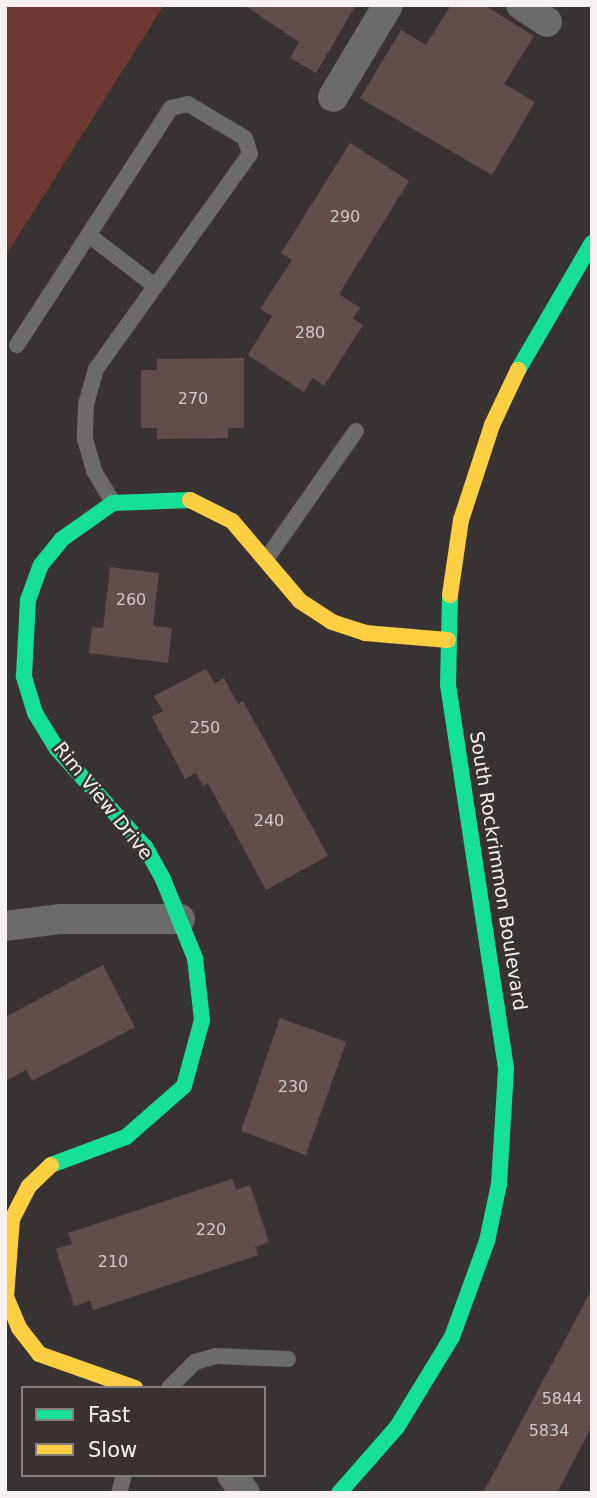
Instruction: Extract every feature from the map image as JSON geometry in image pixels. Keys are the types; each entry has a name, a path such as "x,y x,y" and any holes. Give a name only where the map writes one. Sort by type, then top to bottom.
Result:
{"street":[{"path":"333,97 388,5"},
{"path":"521,5 547,22"},
{"name":"South Rockrimmon Boulevard","path":"339,1493 397,1427 452,1337 487,1241 499,1184 506,1068 448,685 448,640 461,520 484,447 530,344 592,243"},
{"name":"Rim View Drive","path":"129,1386 39,1354 19,1328 6,1297 12,1219 29,1186 49,1166 126,1137 184,1086 197,1053 201,988 180,919 145,848 52,740 35,713 24,676 28,600 41,565 62,539 113,503 157,497 207,504 267,558 300,601 332,622 365,633 448,640"},
{"path":"5,926 60,919 180,919"},
{"path":"233,1477 245,1493"}],"lane":[{"path":"17,345 171,108 188,104 245,138 250,154 96,369 86,404 85,439 94,471 113,503"},
{"path":"90,236 155,286"},
{"path":"267,558 356,431"},
{"path":"171,1386 195,1362 216,1356 288,1359"}],"shaded area":[{"path":"5,5 164,5 5,257"}],"building":[{"path":"244,5 356,5 316,73 290,58 299,42"},
{"path":"451,5 484,5 534,36 504,84 535,102 492,175 360,98 401,30 426,45"},
{"path":"350,143 409,181 339,294 360,308 353,318 363,325 324,386 313,378 304,392 248,355 272,316 260,309 292,260 281,253"},
{"path":"244,358 244,428 228,428 228,438 157,439 157,428 141,428 141,370 157,370 157,359"},
{"path":"110,567 159,573 153,626 172,628 168,663 89,653 92,627 103,628"},
{"path":"206,669 215,683 224,678 238,704 243,701 328,856 266,890 208,783 203,786 196,773 185,779 152,717 163,711 154,696"},
{"path":"103,965 135,1027 32,1081 26,1070 5,1081 5,1017"},
{"path":"280,1018 346,1042 306,1155 241,1131"},
{"path":"232,1179 236,1190 250,1185 269,1242 255,1247 258,1255 93,1310 90,1301 74,1306 56,1249 72,1244 68,1233"},
{"path":"592,1289 592,1426 557,1493 483,1493"}],"traffic: fast":[{"path":"518,370 592,243"},
{"path":"51,1165 126,1137 184,1086 202,1020 195,958 163,879 145,847 57,749 35,713 24,676 28,600 41,565 62,539 113,503 190,500"},
{"path":"339,1493 397,1427 452,1337 487,1241 499,1184 506,1068 448,685 450,595"}],"traffic: slow":[{"path":"450,595 461,520 492,425 518,370"},
{"path":"190,500 232,521 300,601 332,622 365,633 448,640"},
{"path":"51,1165 29,1186 12,1219 6,1297 19,1328 39,1354 129,1386"}]}
